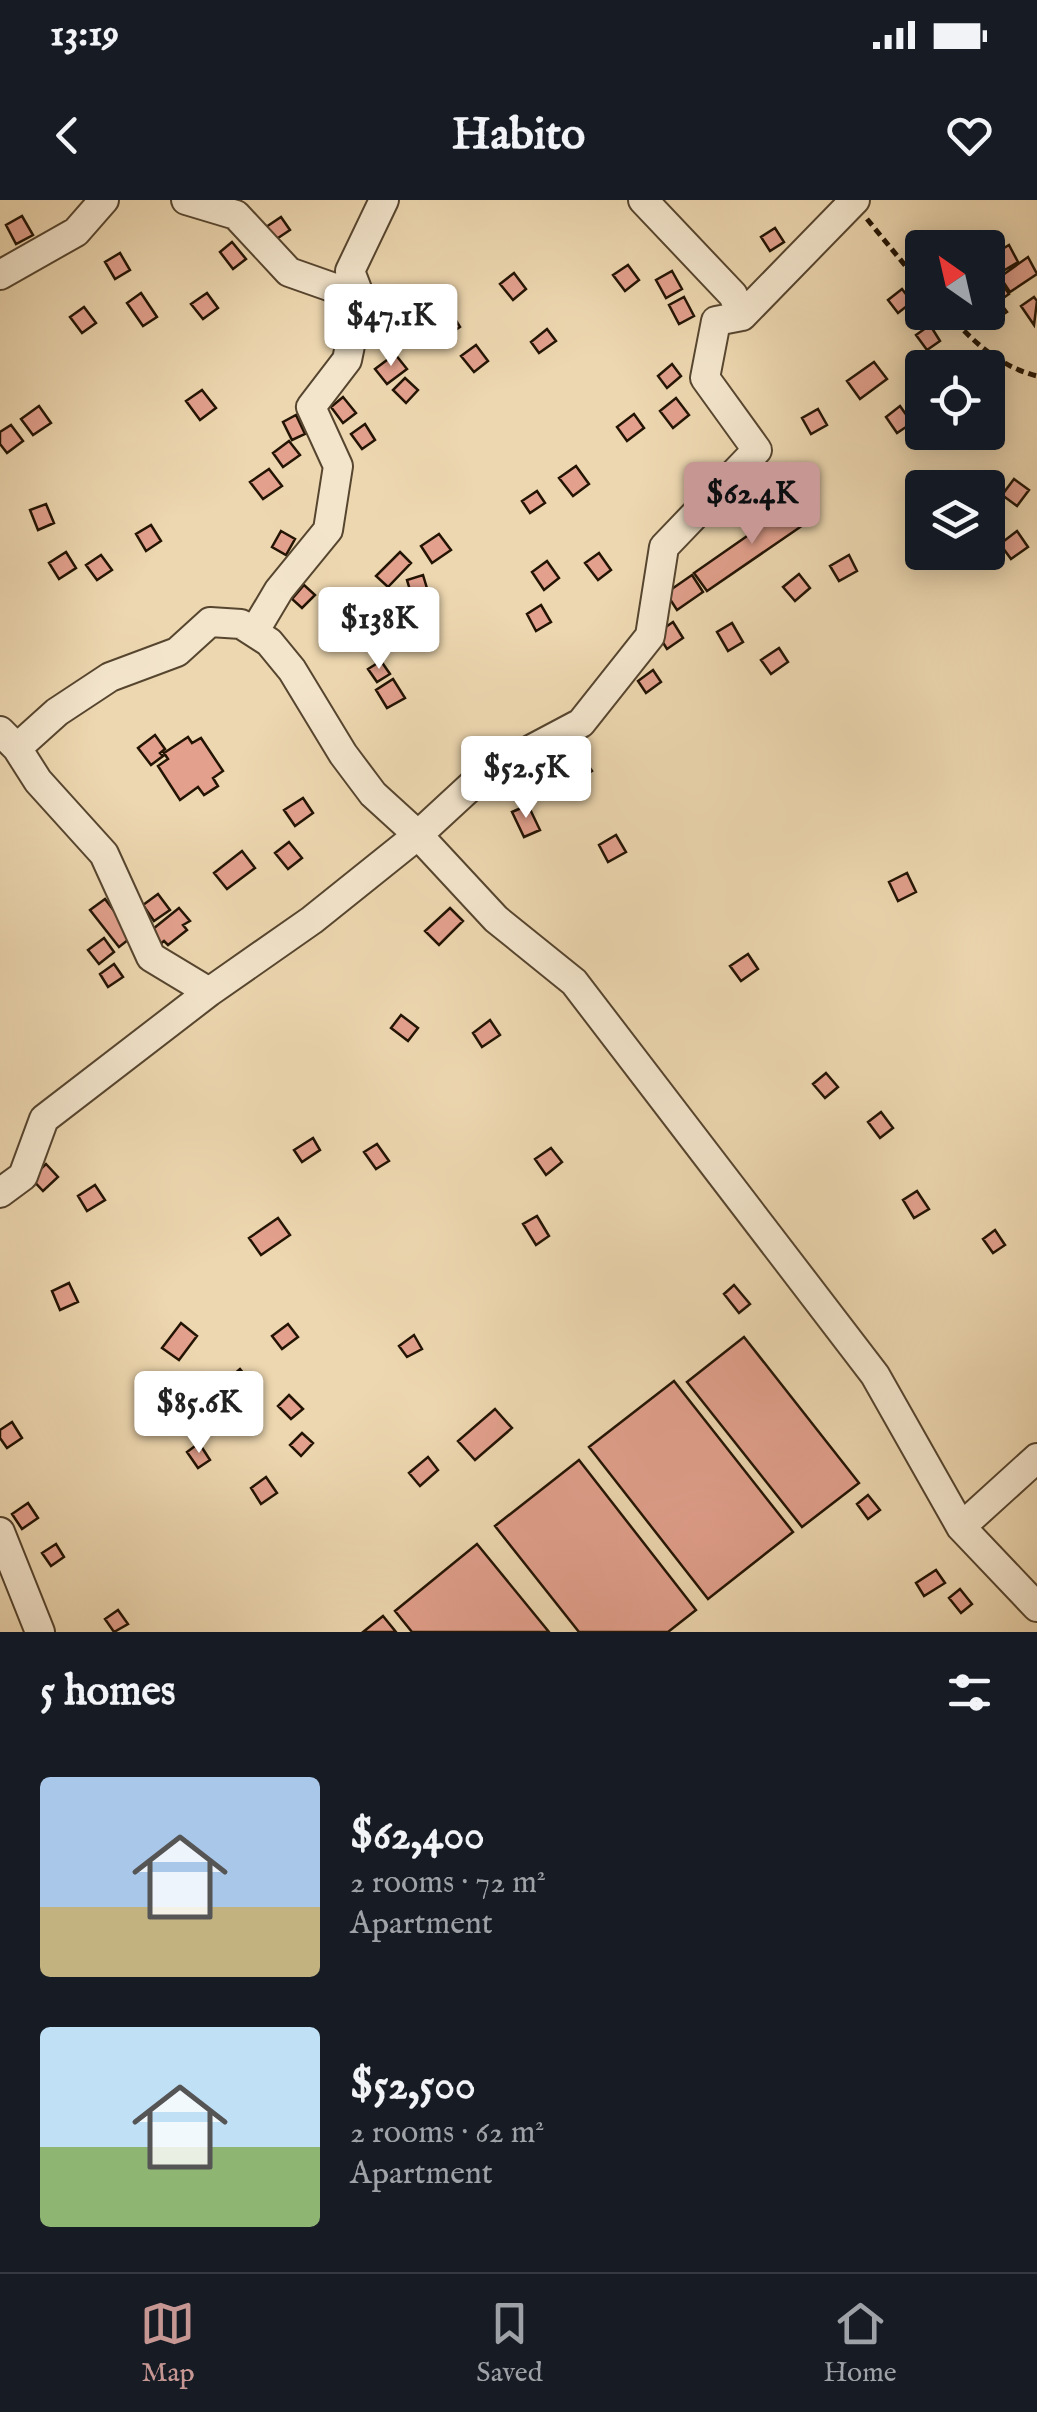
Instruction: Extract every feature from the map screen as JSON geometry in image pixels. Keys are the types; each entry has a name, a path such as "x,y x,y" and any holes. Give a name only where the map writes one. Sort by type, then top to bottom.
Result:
{"street":[{"path":"0,275 76,232 104,200"},
{"path":"186,200 236,215 289,272 360,296"},
{"path":"254,632 278,590 328,530 338,466 311,408 348,360 360,296 350,271 384,200"},
{"path":"643,200 733,296 742,316"},
{"path":"0,1192 23,1176 44,1118 208,992 312,920 418,835 483,776 581,723 650,636 664,547 757,450 705,378 716,321 742,316 855,200"},
{"path":"208,992 151,957 104,854 38,781 9,739 110,677 177,652 210,622 241,624 270,642 373,794 418,835 496,918 574,982 876,1375 960,1527 1037,1606"},
{"path":"960,1527 1037,1458"},
{"path":"0,1532 40,1632"}],"path":[{"path":"855,200 905,266"},
{"path":"963,330 1002,364 1037,376"}],"building":[{"path":"22,216 33,235 16,244 6,225"},
{"path":"281,217 290,230 275,240 266,227"},
{"path":"775,228 784,242 770,251 761,237"},
{"path":"232,242 246,259 233,269 220,252"},
{"path":"1009,245 1018,262 1005,270 1005,247"},
{"path":"120,253 130,270 115,279 105,262"},
{"path":"1028,257 1037,274 1010,292 1005,273"},
{"path":"628,265 639,280 625,291 613,275"},
{"path":"672,271 682,289 666,298 656,280"},
{"path":"514,273 526,289 513,300 500,284"},
{"path":"902,289 905,308 898,313 888,300"},
{"path":"141,293 157,317 143,326 127,303"},
{"path":"207,293 218,308 203,319 191,304"},
{"path":"684,297 694,316 679,324 669,305"},
{"path":"1034,297 1037,301 1034,325 1021,306"},
{"path":"84,307 96,323 82,333 70,317"},
{"path":"450,311 460,327 448,335 437,319"},
{"path":"547,329 556,341 539,353 531,342"},
{"path":"933,330 940,341 927,350 916,335"},
{"path":"476,345 488,361 474,372 461,356"},
{"path":"395,354 407,369 387,384 375,369"},
{"path":"874,362 887,379 860,399 847,381"},
{"path":"672,364 681,376 667,388 658,376"},
{"path":"405,378 418,390 406,403 393,390"},
{"path":"202,390 216,408 200,420 186,401"},
{"path":"343,397 356,413 343,423 331,407"},
{"path":"676,398 689,415 673,428 660,411"},
{"path":"39,406 51,423 33,435 21,419"},
{"path":"900,406 905,413 905,428 897,433 886,417"},
{"path":"818,409 827,425 811,434 802,418"},
{"path":"634,414 644,428 627,441 617,427"},
{"path":"296,415 305,434 292,440 283,422"},
{"path":"365,424 375,440 362,449 351,434"},
{"path":"11,425 23,441 7,453 0,444 0,432"},
{"path":"289,441 300,455 283,467 273,453"},
{"path":"576,466 589,484 573,496 559,478"},
{"path":"269,469 282,486 263,499 250,482"},
{"path":"1014,479 1029,490 1017,506 1005,497"},
{"path":"537,491 545,503 530,513 522,501"},
{"path":"796,502 809,521 707,591 694,573"},
{"path":"46,504 54,523 38,530 30,510"},
{"path":"151,525 161,541 146,551 136,534"},
{"path":"281,531 295,539 286,555 272,547"},
{"path":"1017,531 1028,547 1011,559 1005,551 1005,540"},
{"path":"439,534 451,550 432,563 421,546"},
{"path":"66,552 76,568 59,579 49,563"},
{"path":"400,552 411,563 388,587 376,576"},
{"path":"599,553 611,570 598,580 585,563"},
{"path":"101,555 112,570 97,580 86,565"},
{"path":"849,555 857,571 839,581 830,566"},
{"path":"547,561 559,578 544,590 532,572"},
{"path":"799,574 810,588 795,601 783,587"},
{"path":"423,575 429,595 413,600 407,580"},
{"path":"692,575 703,592 677,610 666,593"},
{"path":"304,585 315,595 302,608 292,599"},
{"path":"541,605 551,622 536,631 527,614"},
{"path":"673,622 683,638 667,649 657,633"},
{"path":"732,623 743,642 728,651 717,632"},
{"path":"779,648 788,662 771,674 761,660"},
{"path":"381,661 390,674 377,682 368,669"},
{"path":"653,670 661,682 646,693 638,681"},
{"path":"393,679 405,698 387,708 376,690"},
{"path":"155,735 165,749 160,753 163,756 151,765 138,748"},
{"path":"188,737 192,743 201,738 223,771 213,778 218,786 204,795 198,787 180,800 158,766 168,759 164,753"},
{"path":"570,739 592,771 573,784 567,775 556,782 546,766 564,753 559,746"},
{"path":"303,798 313,813 295,826 284,810"},
{"path":"528,805 540,830 524,837 512,812"},
{"path":"616,835 626,852 608,862 599,845"},
{"path":"289,842 302,858 288,869 275,853"},
{"path":"242,851 255,868 227,889 214,873"},
{"path":"907,873 916,892 898,901 889,882"},
{"path":"158,894 170,910 154,921 143,905"},
{"path":"105,899 133,936 119,947 90,910"},
{"path":"179,908 190,921 183,925 187,930 168,945 164,941 154,949 143,937"},
{"path":"450,908 463,921 439,945 425,931"},
{"path":"104,938 114,952 99,964 88,950"},
{"path":"748,954 758,969 741,981 730,966"},
{"path":"114,964 123,977 108,987 100,974"},
{"path":"401,1015 418,1028 408,1041 391,1028"},
{"path":"490,1020 500,1035 482,1047 473,1033"},
{"path":"826,1073 838,1087 825,1098 813,1084"},
{"path":"881,1112 893,1128 880,1138 868,1122"},
{"path":"313,1138 320,1150 302,1162 294,1150"},
{"path":"377,1144 389,1161 376,1169 364,1152"},
{"path":"551,1148 562,1162 546,1175 535,1159"},
{"path":"46,1164 58,1177 43,1191 31,1178"},
{"path":"95,1185 105,1200 87,1211 78,1196"},
{"path":"917,1191 929,1209 914,1218 903,1200"},
{"path":"537,1216 549,1236 536,1245 523,1224"},
{"path":"278,1218 290,1235 261,1255 249,1238"},
{"path":"995,1230 1005,1245 993,1253 983,1239"},
{"path":"69,1283 78,1302 60,1310 52,1291"},
{"path":"734,1285 750,1304 739,1313 724,1294"},
{"path":"181,1323 197,1336 179,1360 162,1348"},
{"path":"288,1324 298,1337 282,1349 272,1336"},
{"path":"414,1335 422,1349 407,1357 399,1346"},
{"path":"744,1337 859,1483 802,1527 687,1382"},
{"path":"240,1369 253,1385 240,1397 226,1381"},
{"path":"674,1381 793,1532 708,1599 589,1447"},
{"path":"289,1395 303,1409 291,1419 278,1406"},
{"path":"495,1409 512,1428 475,1460 458,1441"},
{"path":"12,1422 22,1438 7,1448 0,1430"},
{"path":"302,1433 313,1443 301,1456 290,1445"},
{"path":"199,1443 210,1460 198,1468 187,1452"},
{"path":"428,1457 438,1470 420,1486 409,1473"},
{"path":"579,1460 696,1610 668,1632 579,1632 495,1526"},
{"path":"266,1477 277,1493 261,1504 251,1488"},
{"path":"868,1495 880,1510 868,1519 857,1504"},
{"path":"28,1503 38,1518 22,1529 12,1514"},
{"path":"56,1544 64,1557 51,1566 42,1553"},
{"path":"477,1544 549,1632 412,1632 395,1611"},
{"path":"936,1570 945,1583 924,1596 916,1583"},
{"path":"960,1589 972,1604 961,1613 949,1598"},
{"path":"118,1610 128,1624 114,1632 105,1619"},
{"path":"383,1616 396,1632 363,1632"}]}
